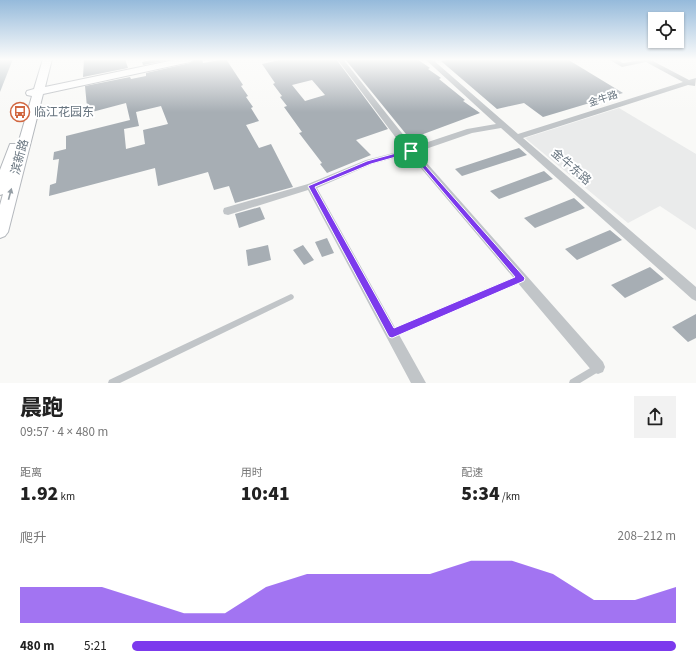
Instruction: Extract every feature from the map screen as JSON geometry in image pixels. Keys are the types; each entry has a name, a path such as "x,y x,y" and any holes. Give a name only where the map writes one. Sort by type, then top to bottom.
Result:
{"main road":[{"name":"滨新路","path":"0,232 37,77"},
{"name":"滨新路","path":"0,190 40,77"},
{"path":"34,93 108,77"}],"street":[{"path":"354,77 411,151 598,367"},
{"name":"金牛东路","path":"449,77 696,295"},
{"path":"682,77 694,83"},
{"name":"金牛路","path":"517,137 694,83"},
{"path":"228,211 311,186 369,162 411,151 470,131 503,124"},
{"path":"311,186 419,383"}],"lane":[{"path":"392,334 521,278"},
{"path":"112,383 291,297"},
{"path":"572,383 598,367"}],"shaded area":[{"path":"0,77 6,77 0,92"},
{"path":"619,108 696,154 696,230 660,206 628,223 525,138"}],"building":[{"path":"130,77 131,79 142,77 238,77 243,85 241,86 248,96 246,97 253,107 251,108 259,121 246,125 259,148 271,144 293,187 235,203 229,186 214,190 208,172 158,186 155,168 49,196 50,185 56,183 59,159 53,160 54,152 66,149 66,136 130,120 126,103 77,116 77,110 87,107 85,86","holes":["161,106 168,124 143,130 145,144 126,149 124,129 139,126 136,112"]},
{"path":"271,77 349,77 388,129 356,140 371,155 327,173 320,164 322,163 299,133 302,132 284,107 287,106 273,84 275,83","holes":["312,80 325,95 305,101 292,85"]},
{"path":"360,77 439,77 441,78 439,79 465,100 463,101 480,113 410,139"},
{"path":"460,77 596,77 623,93 543,117 524,103 497,109"},
{"path":"519,148 527,155 462,176 455,169"},
{"path":"544,171 553,179 499,199 490,191"},
{"path":"574,198 585,208 535,228 524,218"},
{"path":"260,207 265,219 239,228 235,214"},
{"path":"610,230 622,240 577,260 565,249"},
{"path":"327,238 334,253 322,257 315,242"},
{"path":"268,245 271,260 248,266 246,250"},
{"path":"303,245 314,260 304,265 293,250"},
{"path":"650,267 664,279 625,298 611,285"},
{"path":"696,314 696,338 688,342 672,327"}],"place":[{"name":"临江花园东","path":"20,112"}],"route":[{"path":"411,151 521,278 392,334 311,186 369,162 411,151"}]}
